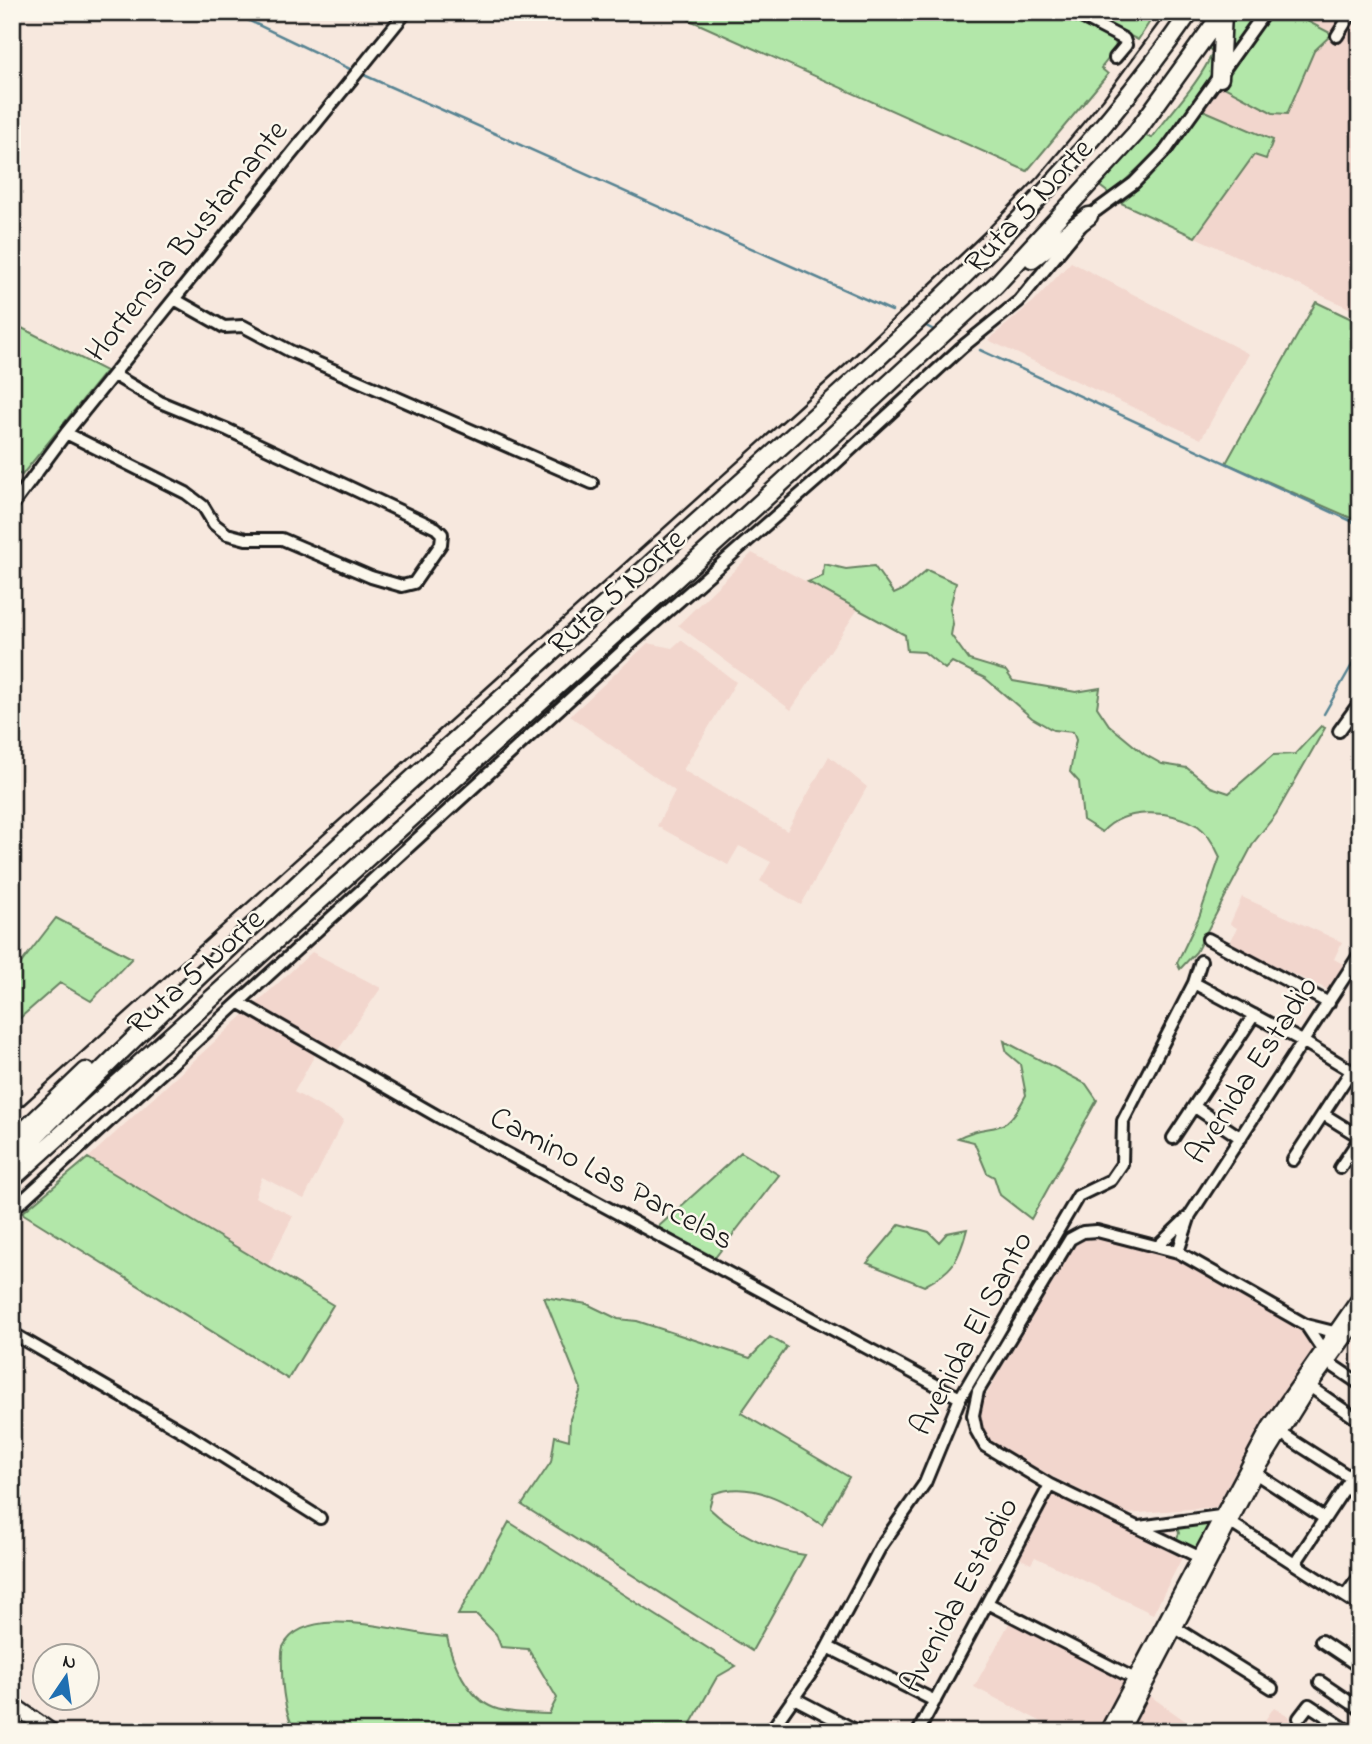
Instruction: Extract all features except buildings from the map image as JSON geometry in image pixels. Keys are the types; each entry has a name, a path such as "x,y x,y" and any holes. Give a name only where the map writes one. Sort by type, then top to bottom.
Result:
{"highway":[{"name":"Ruta 5 Norte","path":"12,1160 175,997 983,259 1107,123 1191,12"},
{"name":"Ruta 5 Norte","path":"12,1179 996,285 1135,134 1223,12"},
{"path":"1220,78 1223,12"},
{"path":"996,285 1089,216"},
{"path":"12,1142 63,1091 175,997"},
{"path":"12,1184 40,1153"}],"main road":[{"path":"1107,1732 1199,1557 1308,1386 1334,1332 1360,1298"},
{"path":"1120,1732 1174,1627 1270,1427 1322,1355 1360,1316"},
{"path":"12,1704 52,1732"}],"street":[{"name":"Hortensia Bustamante","path":"12,506 17,493 176,300 406,12"},
{"path":"1072,12 1124,39 1126,45 1115,58"},
{"path":"12,1210 630,644 825,473 961,348 1019,300 1089,216 1134,183 1155,163 1220,78 1265,12"},
{"path":"1337,37 1352,12"},
{"path":"176,300 224,327 243,326 290,351 592,483"},
{"path":"66,433 186,493 203,506 219,529 233,537 282,539 371,577 402,586 414,583 441,544 442,534 436,528 228,430 160,402 114,375"},
{"path":"809,456 825,473"},
{"path":"1339,731 1360,702"},
{"path":"1208,939 1329,1003"},
{"name":"Avenida Estadio","path":"1158,1246 1190,1215 1359,955"},
{"name":"Avenida El Santo","path":"770,1732 828,1647 881,1546 925,1483 960,1398 1078,1196 1111,1180 1122,1164 1123,1121 1194,983 1201,961"},
{"path":"1194,983 1304,1042 1355,1074 1293,1160"},
{"name":"Camino Las Parcelas","path":"240,1003 439,1116 960,1398"},
{"path":"1173,1138 1254,1015"},
{"path":"1195,1107 1241,1138"},
{"path":"1324,1114 1360,1138 1340,1168"},
{"name":"Avenida Estadio","path":"1178,1252 1190,1215"},
{"name":"Avenida Estadio","path":"1199,1557 1050,1485 985,1446 976,1430 972,1415 978,1391 1070,1239 1083,1232 1097,1231 1178,1252 1306,1325 1334,1332"},
{"name":"Avenida Estadio","path":"1306,1325 1322,1355"},
{"path":"12,1333 187,1434 320,1518"},
{"path":"1322,1355 1360,1384"},
{"path":"1308,1386 1360,1421"},
{"path":"1279,1432 1351,1478"},
{"path":"1296,1562 1360,1465"},
{"path":"1255,1473 1324,1518"},
{"name":"Avenida Estadio","path":"918,1732 1050,1485"},
{"path":"1136,1527 1225,1518 1360,1606"},
{"path":"1345,1596 1360,1576"},
{"path":"987,1603 1135,1679"},
{"path":"1174,1627 1272,1688"},
{"path":"1321,1642 1360,1667"},
{"path":"828,1647 935,1701"},
{"path":"1320,1682 1360,1709"},
{"path":"794,1699 859,1732"},
{"path":"1300,1718 1309,1705 1350,1732"}],"shaded area":[{"path":"1271,12 1360,12 1360,313 1121,203 1148,179 1203,110"},
{"path":"1071,262 1249,354 1201,439 988,340 1033,302"},
{"path":"752,553 858,609 791,710 678,625"},
{"path":"681,640 736,682 683,770 787,831 829,756 867,787 801,905 760,881 771,862 739,846 728,865 657,826 675,791 570,716 648,643 672,648"},
{"path":"1242,897 1342,942 1334,959 1343,964 1331,991 1229,945 1237,928 1230,924"},
{"path":"312,952 381,988 331,1060 316,1053 294,1092 344,1120 304,1199 262,1177 255,1197 293,1216 268,1265 88,1158"},
{"path":"1089,1236 1182,1259 1305,1325 1313,1351 1266,1418 1216,1507 1127,1514 1043,1472 989,1440 981,1431 980,1406 1067,1252 1077,1241"},
{"path":"1050,1491 1182,1558 1153,1614 1035,1557 1031,1564 1017,1557"},
{"path":"1011,1620 1122,1676 1201,1732 1061,1732 974,1687"},
{"path":"1274,1707 1290,1717 1289,1720 1307,1732 1257,1732"}],"green space":[{"path":"672,12 1053,12 1115,40 1116,49 1101,68 1108,74 1027,171"},
{"path":"1084,12 1156,12 1138,40"},
{"path":"1233,12 1258,12 1223,65 1230,18"},
{"path":"1271,12 1290,12 1332,34 1314,51 1287,114 1273,113 1222,86"},
{"path":"1216,31 1216,69 1211,83 1187,117 1154,153 1110,194 1097,184 1140,134 1152,138 1185,96 1213,52 1206,46"},
{"path":"1203,110 1273,140 1266,159 1254,155 1195,237 1121,203 1148,179"},
{"path":"1316,302 1360,323 1360,522 1226,463"},
{"path":"12,323 106,371 22,475 12,471"},
{"path":"824,564 846,569 874,566 894,594 905,589 927,570 956,583 950,608 953,624 951,635 969,660 1006,671 1013,681 1076,692 1100,688 1097,707 1109,725 1144,754 1162,764 1187,768 1211,787 1229,793 1273,755 1295,754 1321,726 1325,728 1276,814 1254,842 1196,952 1180,969 1177,963 1199,917 1220,857 1205,832 1187,820 1161,814 1148,813 1122,818 1102,832 1083,820 1079,782 1070,772 1076,740 1073,732 1053,730 1032,718 985,678 952,662 945,669 924,652 907,651 905,635 808,582 823,576"},
{"path":"56,918 132,958 91,1001 60,983 12,1025 12,975"},
{"path":"1004,1041 1086,1084 1097,1100 1031,1219 1000,1195 994,1177 987,1173 974,1142 958,1138 1004,1124 1018,1110 1026,1095 1020,1064 1007,1053"},
{"path":"741,1152 779,1175 714,1259 658,1227"},
{"path":"88,1158 333,1305 288,1379 22,1213"},
{"path":"900,1224 929,1232 939,1242 947,1233 967,1229 953,1264 942,1275 924,1286 867,1263"},
{"path":"544,1297 587,1304 618,1319 637,1321 750,1358 770,1337 787,1347 741,1413 849,1477 822,1525 797,1509 756,1491 727,1490 713,1494 709,1508 729,1524 753,1539 805,1555 752,1651 522,1505 551,1462 555,1436 569,1440 570,1419 581,1389"},
{"path":"1210,1521 1196,1552 1175,1543 1179,1533 1177,1528"},
{"path":"509,1522 736,1666 717,1677 686,1732 296,1732 289,1718 284,1693 283,1647 295,1633 313,1625 335,1622 447,1637 463,1678 476,1696 485,1703 507,1711 549,1714 557,1698 528,1649 501,1647 496,1634 477,1615 458,1615"}],"waterway":[{"path":"231,12 352,70"},
{"path":"364,75 892,311"},
{"path":"926,326 938,332"},
{"path":"980,350 1360,525"},
{"path":"1324,714 1360,651"}],"railway":[{"path":"12,1115 844,366 987,230 1038,177 1103,99 1167,12"}]}
